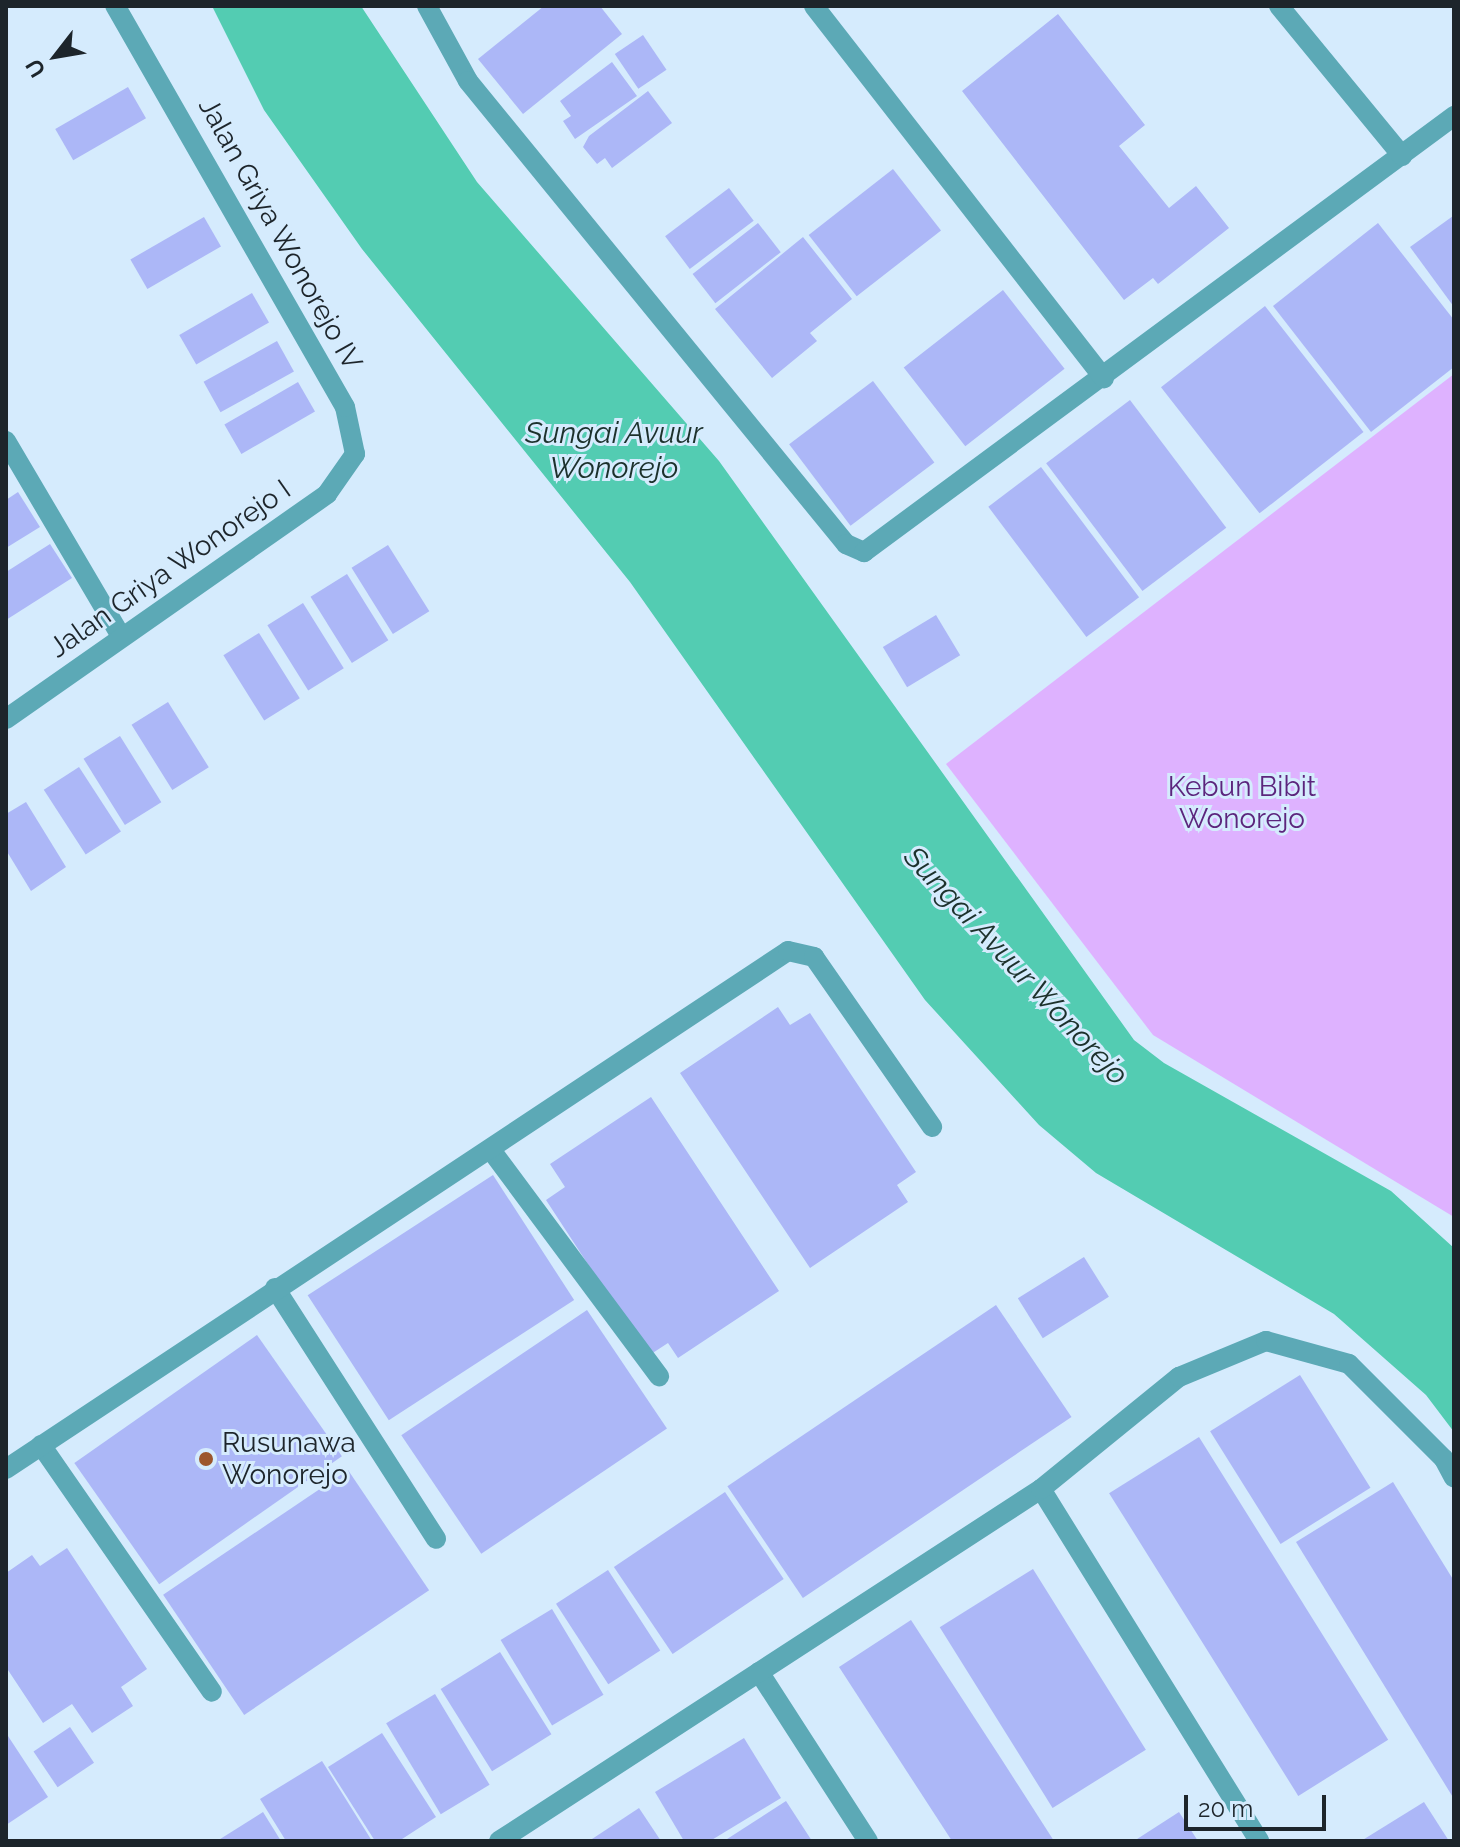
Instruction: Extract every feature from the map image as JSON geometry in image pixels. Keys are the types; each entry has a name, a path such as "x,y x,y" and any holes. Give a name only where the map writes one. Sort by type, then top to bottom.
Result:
{"street":[{"name":"Jalan Griya Wonorejo IV","path":"115,6 345,407 355,454 327,494"},
{"path":"427,6 468,81 846,544 864,552 882,544 1454,116"},
{"path":"814,6 1104,379"},
{"path":"1279,6 1402,156"},
{"path":"6,441 121,636"},
{"name":"Jalan Griya Wonorejo I","path":"6,719 327,494"},
{"path":"6,1469 788,951 800,949 814,957 932,1127"},
{"path":"491,1150 659,1376"},
{"path":"275,1288 436,1539"},
{"path":"499,1841 1041,1489 1179,1377 1266,1341 1349,1364 1444,1459 1454,1478"},
{"path":"41,1445 212,1692"},
{"path":"1041,1489 1259,1841"},
{"path":"759,1672 868,1841"}],"green space":[{"name":"Kebun Bibit Wonorejo","path":"1454,374 1454,1217 1153,1035 946,764"}],"water":[{"name":"Sungai Avuur Wonorejo","path":"212,6 361,6 477,182 719,461 1134,1040 1164,1063 1391,1191 1454,1248 1454,1432 1426,1395 1334,1314 1096,1173 1039,1125 925,1000 630,582 362,249 264,110"}],"building":[{"path":"544,6 600,6 622,34 523,114 478,59"},
{"path":"1058,14 1145,125 1119,146 1169,208 1196,186 1229,228 1158,284 1153,278 1124,300 962,91"},
{"path":"643,35 666,70 638,89 615,54"},
{"path":"612,62 637,96 575,139 563,121 571,116 560,101"},
{"path":"128,87 146,118 73,160 55,129"},
{"path":"648,91 672,123 612,168 605,158 597,164 583,147 589,136"},
{"path":"893,169 941,230 857,296 809,235"},
{"path":"729,188 754,221 690,269 665,236"},
{"path":"204,217 221,246 147,289 130,260"},
{"path":"1454,217 1454,307 1410,247"},
{"path":"758,223 781,252 715,303 693,274"},
{"path":"1378,223 1454,320 1454,367 1371,432 1273,306"},
{"path":"803,237 852,299 810,333 817,341 772,378 715,309"},
{"path":"1003,290 1065,369 965,446 904,368"},
{"path":"252,293 269,322 196,364 179,335"},
{"path":"1265,306 1364,432 1259,513 1161,387"},
{"path":"277,341 294,372 221,412 204,382"},
{"path":"873,381 934,462 851,526 789,444"},
{"path":"298,382 315,411 241,454 224,424"},
{"path":"1130,400 1226,528 1142,591 1046,463"},
{"path":"1041,467 1139,597 1086,637 988,507"},
{"path":"18,492 40,527 6,548 6,500"},
{"path":"50,544 72,578 6,620 6,572"},
{"path":"388,545 429,611 393,634 352,568"},
{"path":"347,574 388,640 352,663 311,597"},
{"path":"303,603 344,668 308,691 267,625"},
{"path":"936,615 960,655 907,687 883,647"},
{"path":"259,633 300,698 264,721 223,655"},
{"path":"168,702 209,767 172,790 132,725"},
{"path":"120,736 161,802 125,825 84,759"},
{"path":"79,767 121,832 86,854 44,790"},
{"path":"26,802 66,867 31,891 6,850 6,814"},
{"path":"778,1007 790,1025 810,1013 916,1172 897,1185 908,1202 810,1268 680,1073"},
{"path":"651,1097 779,1291 678,1358 668,1343 648,1356 546,1200 565,1187 550,1164"},
{"name":"Rusunawa Wonorejo","path":"493,1175 574,1300 389,1420 308,1295"},
{"path":"1084,1257 1109,1297 1043,1338 1018,1298"},
{"path":"996,1305 1071,1417 803,1598 727,1486"},
{"name":"Rusunawa Wonorejo","path":"587,1310 667,1429 481,1554 401,1435"},
{"name":"Rusunawa Wonorejo","path":"257,1335 342,1456 159,1584 74,1463"},
{"path":"1300,1375 1370,1488 1281,1544 1210,1431"},
{"path":"1199,1437 1388,1740 1298,1796 1109,1493"},
{"name":"Rusunawa Wonorejo","path":"348,1470 429,1590 244,1715 163,1595"},
{"path":"1393,1482 1454,1581 1454,1799 1296,1542"},
{"path":"725,1492 784,1579 673,1654 614,1567"},
{"path":"67,1548 147,1669 121,1687 133,1706 92,1733 72,1704 43,1723 6,1667 6,1573 32,1555 40,1566"},
{"path":"1033,1569 1146,1750 1053,1808 940,1627"},
{"path":"608,1570 660,1651 608,1684 556,1604"},
{"path":"552,1609 604,1695 552,1726 501,1640"},
{"path":"911,1620 1054,1841 952,1841 839,1667"},
{"path":"500,1652 551,1734 492,1771 441,1689"},
{"path":"435,1694 490,1785 441,1814 386,1723"},
{"path":"70,1727 94,1763 58,1787 34,1752"},
{"path":"6,1733 48,1797 6,1825"},
{"path":"382,1733 436,1817 399,1841 375,1841 328,1767"},
{"path":"744,1738 781,1798 710,1841 684,1841 655,1792"},
{"path":"322,1761 372,1841 286,1841 260,1799"},
{"path":"786,1801 812,1841 724,1841"},
{"path":"1424,1802 1449,1841 1361,1841"},
{"path":"639,1808 661,1841 589,1841"},
{"path":"263,1812 281,1841 217,1841"},
{"path":"1179,1812 1198,1841 1134,1841"}],"place":[{"name":"Rusunawa Wonorejo","path":"206,1459"}]}
